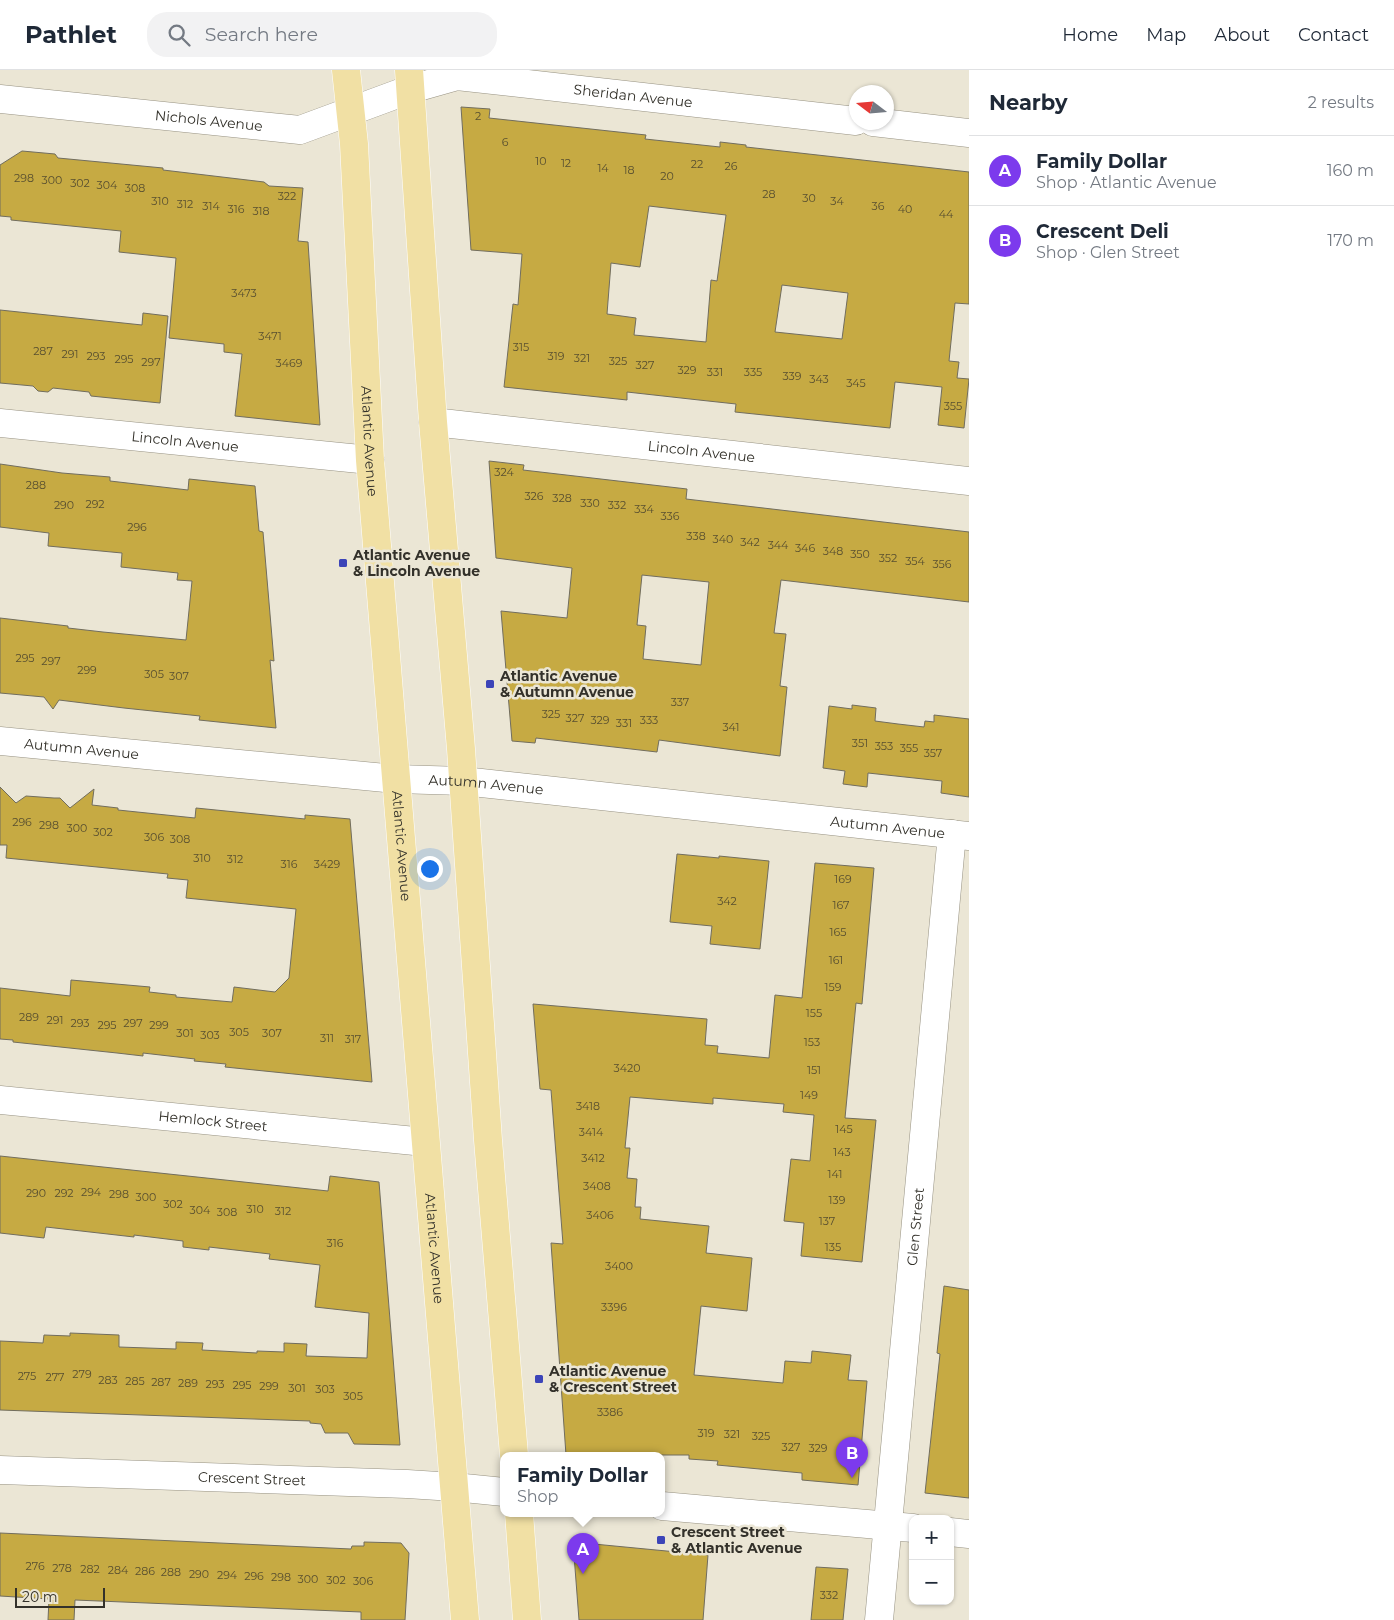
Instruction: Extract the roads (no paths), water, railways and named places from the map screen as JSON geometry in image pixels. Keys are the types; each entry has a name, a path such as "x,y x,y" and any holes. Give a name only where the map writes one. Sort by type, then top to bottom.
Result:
{"main road":[{"name":"Atlantic Avenue","path":"346,70 351,112 370,460 465,1620"},
{"path":"410,80 433,422 464,780 488,1140 514,1452"},
{"path":"518,1517 527,1620"}],"street":[{"name":"Sheridan Avenue","path":"410,80 457,76 849,120"},
{"name":"Nichols Avenue","path":"0,99 300,130 351,112 410,80"},
{"path":"894,124 969,133"},
{"name":"Lincoln Avenue","path":"433,422 969,481"},
{"name":"Lincoln Avenue","path":"0,423 370,460"},
{"name":"Autumn Avenue","path":"0,741 396,779 464,780 960,835"},
{"name":"Glen Street","path":"879,1620 900,1527 960,835"},
{"name":"Hemlock Street","path":"0,1100 425,1142"},
{"name":"Crescent Street","path":"0,1470 454,1487 500,1492"},
{"path":"665,1506 900,1527"},
{"path":"954,1532 969,1534"}],"place":[{"name":"Atlantic Avenue & Lincoln Avenue","path":"343,563"},
{"name":"Atlantic Avenue & Autumn Avenue","path":"490,684"},
{"name":"Atlantic Avenue & Crescent Street","path":"539,1379"},
{"name":"Crescent Deli","path":"852,1478"},
{"name":"Crescent Street & Atlantic Avenue","path":"661,1540"},
{"name":"Family Dollar","path":"583,1574"}]}
